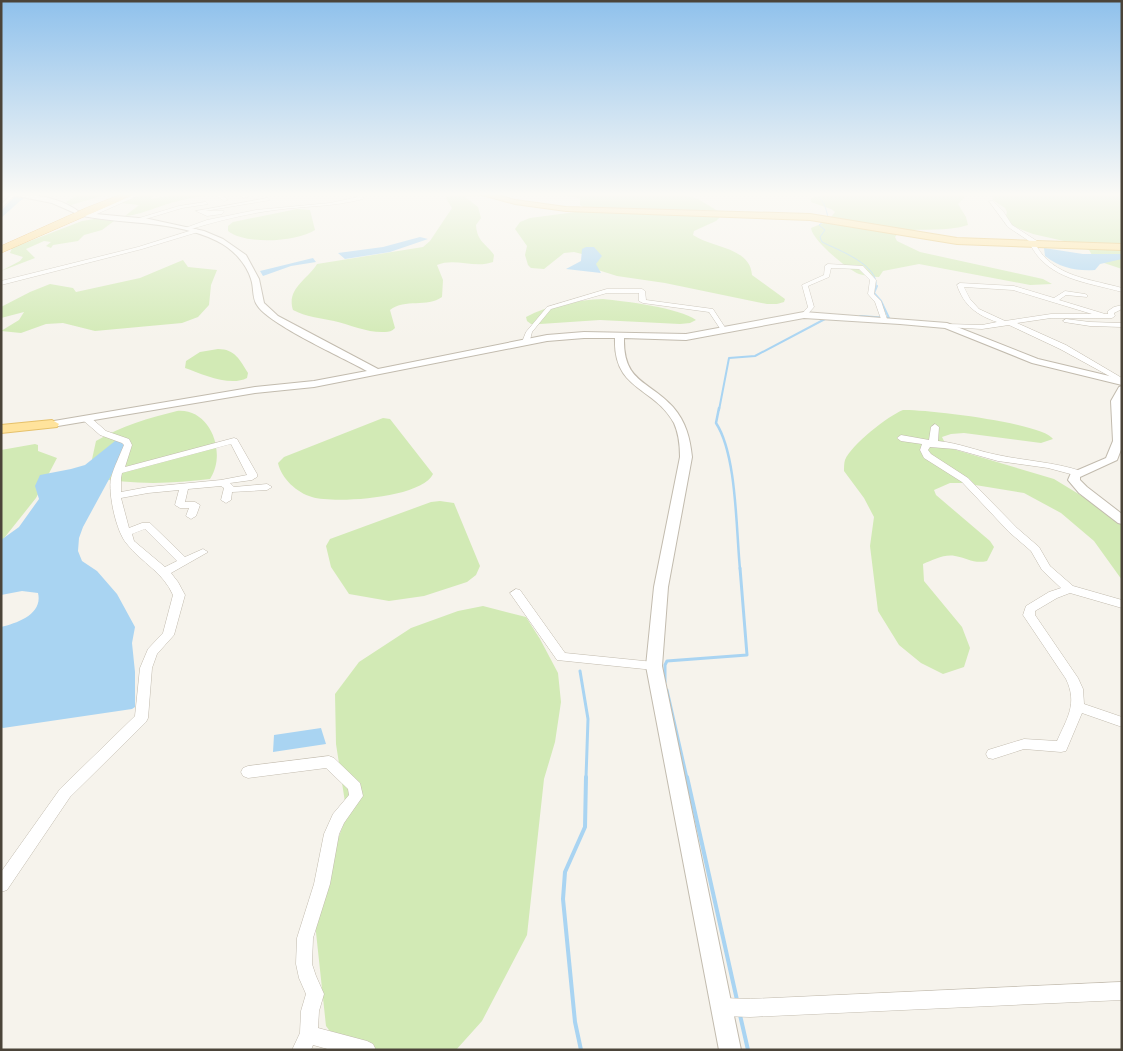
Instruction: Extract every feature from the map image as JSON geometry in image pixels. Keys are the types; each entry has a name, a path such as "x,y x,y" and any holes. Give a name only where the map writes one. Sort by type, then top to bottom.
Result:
{"highway":[{"path":"1,250 19,242"},
{"path":"1,250 20,242"}],"main road":[{"path":"999,242 1122,247"},
{"path":"1,429 52,424"}],"street":[{"path":"1,283 160,242"},
{"path":"225,242 236,247 251,269 260,304 265,311 377,372"},
{"path":"1033,242 1036,244 1038,257 1050,267 1122,290"},
{"path":"804,314 812,307 804,289 806,284 825,277 828,266 861,267 873,280 874,284 871,294 878,301 884,320"},
{"path":"1122,323 1108,316 1052,303 1007,287 960,285 971,306 978,313 1063,347 1122,382"},
{"path":"526,342 529,332 549,308 607,291 642,291 642,301 645,302 710,310 723,329"},
{"path":"1052,303 1066,293 1085,296"},
{"path":"1052,303 1077,316"},
{"path":"1108,316 1112,310 1122,307"},
{"path":"52,424 87,420 211,397 314,384 562,336 686,337 804,314 947,326 982,327 1043,317 1108,316"},
{"path":"1043,317 1080,324 1122,323"},
{"path":"947,326 1030,360 1122,382"},
{"path":"620,336 618,350 622,365 631,378 670,410 682,431 685,444 686,457 657,606 654,666 730,1050"},
{"path":"1122,389 1118,395 1115,417 1118,442 1111,460 1078,473 1075,475 1074,480 1083,490 1122,520"},
{"path":"1,885 66,793 141,718 146,668 152,652 168,635 179,595 173,582 130,542 126,533 116,496 116,478 128,445 126,441 103,433 87,420"},
{"path":"933,443 935,428"},
{"path":"901,438 933,443 998,458 1036,462 1078,473"},
{"path":"119,470 234,441 252,477 228,481 226,491"},
{"path":"933,443 926,445 924,450 926,456 965,480 1013,530 1035,549 1046,568 1069,589 1122,604"},
{"path":"116,496 148,490 184,487 226,491 267,487"},
{"path":"184,487 180,505 195,505 191,516"},
{"path":"126,533 146,525 184,562"},
{"path":"164,572 203,552"},
{"path":"993,754 1024,744 1061,747 1078,707 1076,688 1072,678 1029,615 1030,609 1037,603 1069,589"},
{"path":"516,593 562,656 654,666"},
{"path":"1078,707 1122,722"},
{"path":"248,772 329,762 355,787 356,796 333,828 322,884 308,921 302,950 308,981 315,994 305,1042 367,1050"},
{"path":"722,1007 759,1008 1122,991"}],"green space":[{"path":"27,242 42,242 26,249 35,258 1,271 20,261 23,257 10,253 12,248"},
{"path":"51,242 71,242 53,245 51,248 46,246"},
{"path":"429,242 483,242 494,255 493,262 479,264 451,262 437,265 443,280 442,297 430,302 396,306 390,310 395,328 389,332 366,330 308,316 293,310 292,303 295,290 317,264 423,247"},
{"path":"524,242 710,242 729,249 745,259 750,266 752,275 785,299 784,302 777,304 767,304 665,283 617,276 598,270 582,254 574,252 564,253 544,269 531,268 525,255 527,246"},
{"path":"819,242 899,242 920,252 1043,279 1052,284 1030,285 919,264 883,271 879,277 869,276 859,274 831,254"},
{"path":"1068,242 1122,242 1122,269 1095,260 1089,250"},
{"path":"183,260 188,267 217,270 211,285 209,305 198,317 182,323 95,331 63,323 46,324 21,333 1,331 19,320 24,312 1,318 1,307 50,284 73,288 76,292 140,278"},
{"path":"603,299 665,309 678,312 696,320 680,324 600,320 531,324 527,321 526,317 553,306"},
{"path":"224,349 236,356 248,373 247,378 233,381 224,380 185,368 186,361 200,352"},
{"path":"903,410 982,418 1029,428 1045,433 1053,439 1041,443 964,433 942,437 945,443 953,449 1054,479 1095,504 1122,524 1122,580 1094,541 1061,513 1024,493 963,483 950,483 934,490 936,495 990,541 994,547 987,561 974,561 947,556 923,564 924,581 962,627 970,648 964,667 943,674 921,663 899,645 878,611 870,546 874,517 864,498 844,471 845,460 855,446 880,424"},
{"path":"177,411 189,412 199,417 213,434 217,457 215,469 210,479 151,483 107,480 93,477 91,464 96,441 135,423"},
{"path":"383,418 390,419 433,474 426,482 413,489 396,494 339,500 306,495 295,488 282,474 278,463 284,457"},
{"path":"38,445 38,451 57,458 36,498 1,542 1,450"},
{"path":"431,502 454,503 480,566 476,575 467,582 424,596 389,601 349,594 331,567 326,546 330,539"},
{"path":"483,606 526,617 558,673 561,702 555,742 544,779 527,935 482,1021 456,1050 344,1050 326,1026 315,923 319,889 347,815 336,744 335,694 359,662 411,628 458,611"}],"water":[{"path":"401,242 419,242 390,252 345,259 338,253 383,247"},
{"path":"594,247 602,256 596,264 601,273 566,269 581,261 582,249"},
{"path":"1044,248 1083,254 1122,254 1122,259 1100,264 1095,270 1081,270 1063,266 1045,256"},
{"path":"313,258 316,262 291,266 263,276 260,271"},
{"path":"115,441 121,441 124,445 120,459 83,527 79,538 78,551 82,561 97,571 117,594 135,627 132,643 135,672 135,707 132,709 3,728 1,727 1,627 15,623 28,616 37,607 39,600 38,593 22,591 1,595 1,540 19,527 39,499 35,486 40,475 85,465"},
{"path":"321,728 326,744 273,752 274,735"}],"waterway":[{"path":"822,242 865,265 872,272 876,287"},
{"path":"860,316 889,318 881,301 874,293 877,286"},
{"path":"719,410 729,358 755,356 825,319"},
{"path":"719,408 716,423 723,437 732,473 740,569"},
{"path":"665,682 665,665 667,661 747,655 740,568"},
{"path":"580,671 588,719 586,778"},
{"path":"667,690 687,778"},
{"path":"581,1050 575,1022 563,899 565,872 585,827 586,777"},
{"path":"687,777 737,1000"},
{"path":"740,1015 748,1050"}]}
